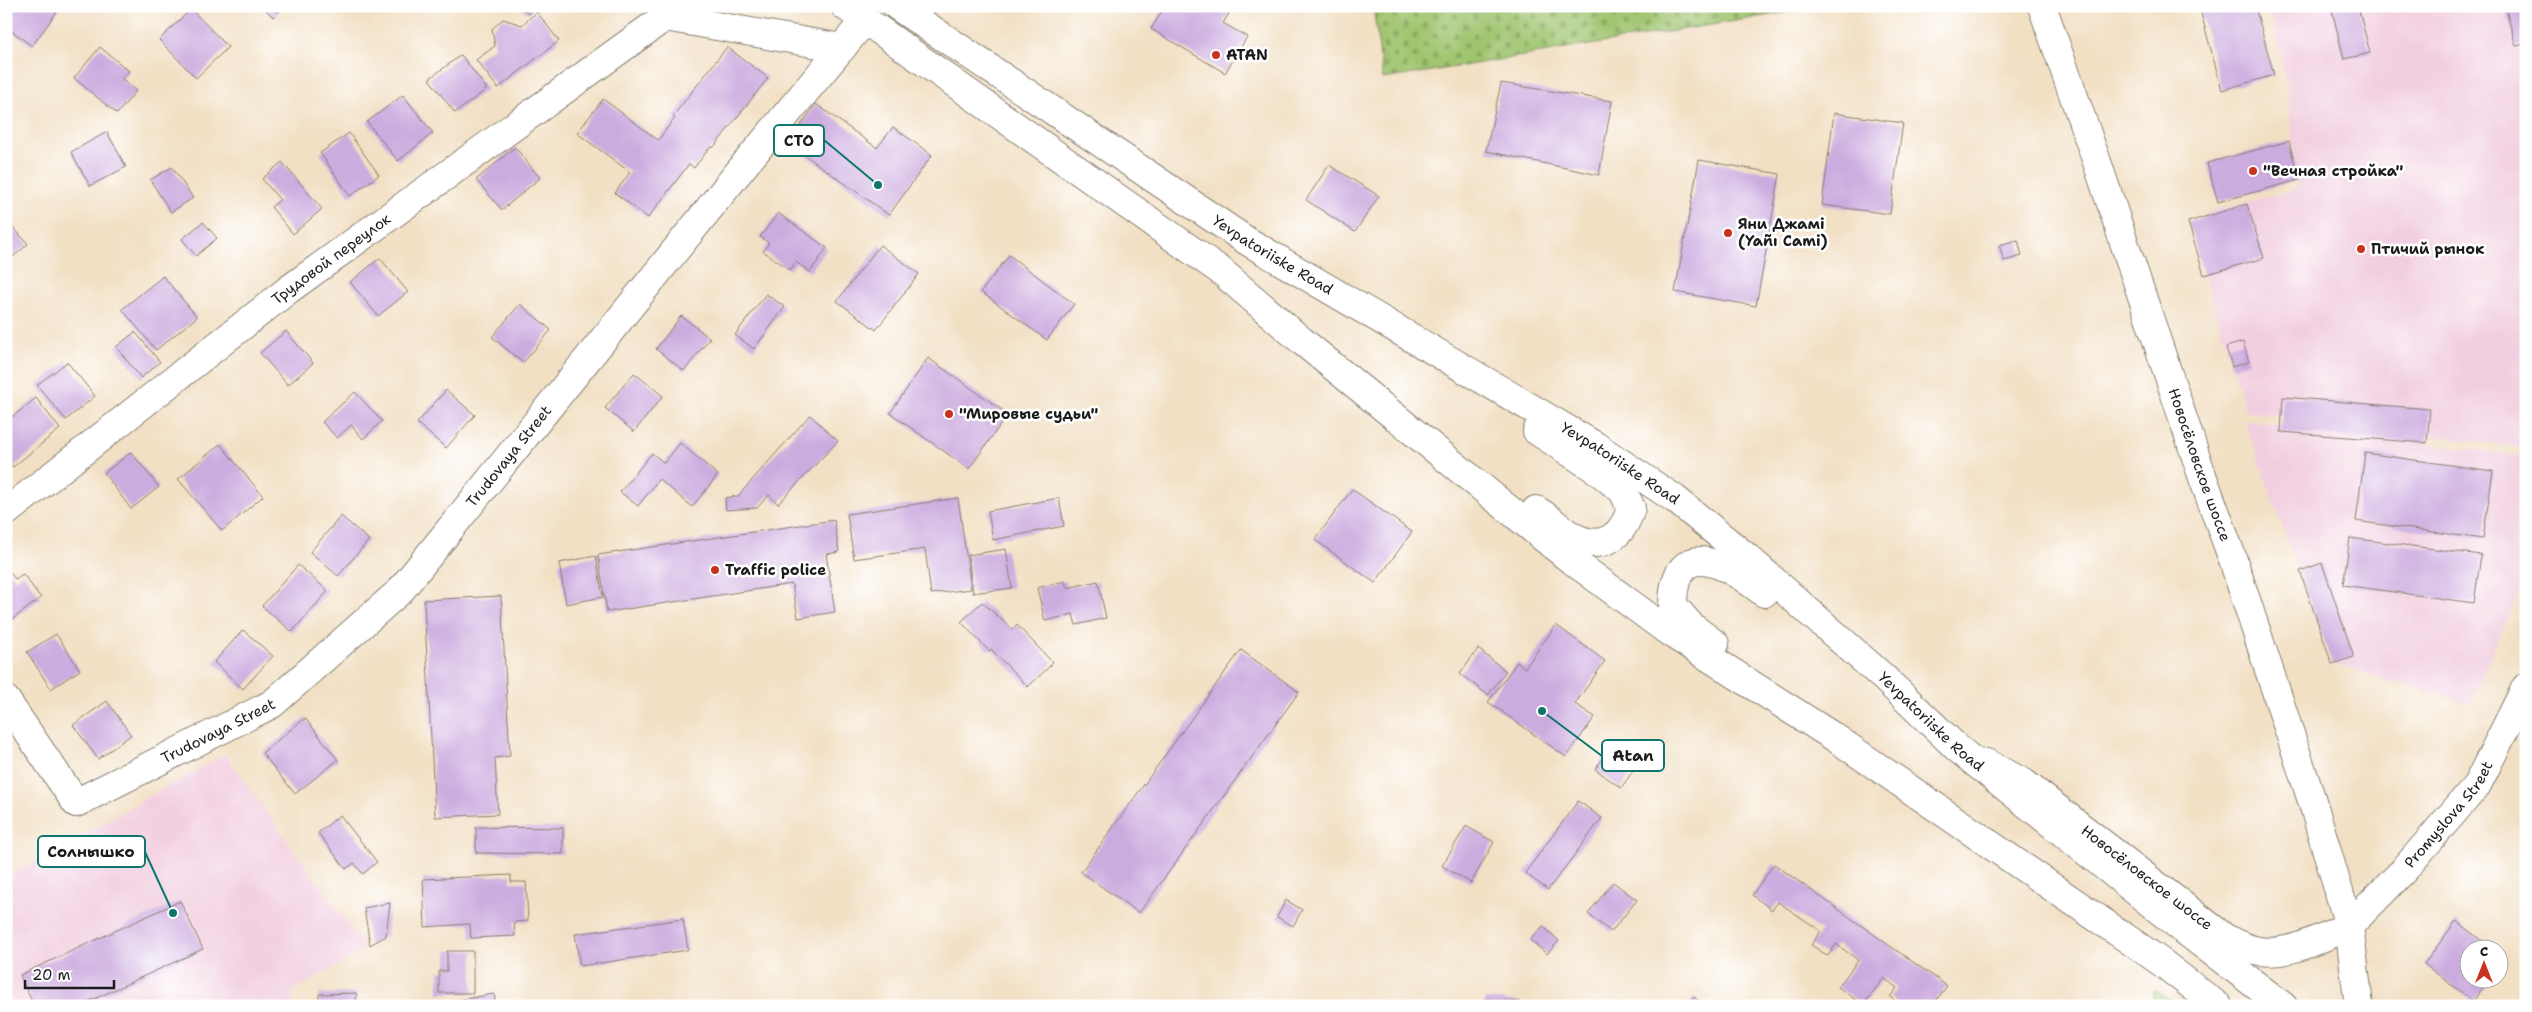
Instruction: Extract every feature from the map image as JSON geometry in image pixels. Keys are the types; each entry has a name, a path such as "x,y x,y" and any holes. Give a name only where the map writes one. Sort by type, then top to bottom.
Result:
{"main road":[{"name":"Yevpatoriiske Road","path":"897,6 1248,241 1474,376 1594,445 1675,499 1749,559 1883,677 1957,748 2184,930 2283,1006"},
{"name":"Новосёловское шоссе","path":"2042,6 2232,557 2314,807 2349,926 2359,1006"},
{"path":"855,13 1221,272 1302,342 1566,556 1669,632 1819,728 2161,962 2218,1006"},
{"name":"Trudovaya Street","path":"6,700 76,803 272,704 400,591 746,163 842,48 855,13"},
{"name":"Трудовой переулок","path":"6,512 283,293 665,17 842,48"},
{"path":"1474,376 1496,403 1597,470 1623,491 1631,508 1626,525 1615,536 1610,540 1591,543 1574,537 1544,514 1520,501 1497,499"},
{"path":"1819,728 1794,695 1730,654 1691,626 1673,605 1673,586 1678,573 1691,563 1718,563 1742,576 1784,608 1832,651 1883,677"},
{"name":"Promyslova Street","path":"2349,926 2403,871 2477,786 2526,687"},
{"name":"Новосёловское шоссе","path":"1957,748 2024,782 2225,938 2256,950 2281,950 2301,946 2349,926"}],"shaded area":[{"name":"Птичий рынок","path":"2268,6 2526,6 2526,448 2246,411 2188,222 2217,209 2298,189 2286,78"},
{"path":"2244,420 2526,457 2526,577 2470,704 2332,664"},
{"path":"225,754 366,949 292,992 292,1006 6,1006 6,878"}],"green space":[{"path":"1373,6 1826,6 1383,79"},
{"path":"2155,990 2178,1006 2150,1006"}],"building":[{"path":"6,6 56,6 59,9 32,46 6,27"},
{"path":"262,6 284,6 273,17"},
{"path":"518,6 534,6 529,14"},
{"name":"ATAN","path":"1165,6 1234,6 1223,23 1247,37 1225,73 1151,29"},
{"path":"2215,6 2255,6 2274,75 2222,90 2200,10"},
{"path":"2331,6 2358,6 2370,53 2344,59"},
{"path":"2505,6 2526,6 2526,44 2516,46"},
{"path":"191,9 228,47 196,78 159,40"},
{"path":"537,12 559,41 498,88 476,60 495,46 492,29 503,19 522,25"},
{"path":"100,47 129,71 122,79 136,91 117,114 74,78"},
{"path":"727,47 768,78 713,148 711,146 694,168 689,164 648,218 615,193 630,172 577,133 603,99 658,140 675,118 673,116"},
{"path":"461,55 487,89 455,113 429,79"},
{"path":"1501,83 1612,101 1599,175 1486,151"},
{"path":"403,95 433,133 398,161 367,122"},
{"path":"816,104 877,148 893,127 932,155 889,215 788,143"},
{"path":"1834,113 1903,123 1890,214 1822,205"},
{"path":"107,132 126,167 90,186 71,152"},
{"path":"349,133 379,175 350,196 320,153"},
{"name":"\"Вечная стройка\"","path":"2289,141 2299,180 2218,202 2207,163"},
{"path":"515,147 540,178 502,210 476,180"},
{"name":"Яни Джамі (Yañı Cami)","path":"1699,160 1780,174 1756,306 1675,292"},
{"path":"282,162 322,209 293,234 271,207 280,200 262,179"},
{"path":"1329,165 1379,196 1355,232 1306,200"},
{"path":"172,167 193,198 171,212 150,180"},
{"path":"2247,204 2264,258 2204,275 2188,222"},
{"path":"778,213 827,248 810,272 796,262 790,270 763,251 769,243 760,237"},
{"path":"6,219 28,244 6,263"},
{"path":"203,222 217,238 196,256 182,239"},
{"path":"2018,240 2022,256 2004,261 1999,245"},
{"path":"880,245 919,274 876,330 837,301"},
{"path":"1009,255 1074,304 1047,340 981,292"},
{"path":"380,258 408,292 378,316 350,282"},
{"path":"163,276 197,317 156,350 122,309"},
{"path":"766,294 785,307 754,349 735,335"},
{"path":"520,304 551,330 523,363 492,337"},
{"path":"681,316 710,338 684,371 656,349"},
{"path":"286,331 313,363 288,385 260,353"},
{"path":"135,332 160,362 141,378 116,347"},
{"path":"2243,342 2249,362 2232,367 2226,347"},
{"name":"\"Мировые судьи\"","path":"928,358 1008,414 969,469 890,413"},
{"path":"67,362 95,396 66,420 37,385"},
{"path":"634,373 663,396 634,432 605,408"},
{"path":"446,390 475,415 446,448 417,423"},
{"path":"355,392 382,421 363,439 351,425 337,438 322,422"},
{"path":"2283,397 2430,409 2427,443 2281,432"},
{"path":"36,398 60,429 13,467 6,458 6,410 12,417"},
{"path":"810,415 838,441 778,504 769,495 757,508 726,510 725,498 738,496"},
{"path":"680,443 718,475 692,507 659,479 638,506 620,492 652,453 664,463"},
{"path":"220,444 263,496 222,531 178,479"},
{"path":"131,452 159,487 131,509 104,473"},
{"path":"2365,453 2493,471 2483,539 2356,521"},
{"path":"1352,489 1412,532 1375,583 1315,540"},
{"path":"958,498 971,589 931,594 925,549 854,559 847,514"},
{"path":"1059,498 1064,526 993,540 988,511"},
{"path":"341,516 369,540 338,576 310,552"},
{"name":"Traffic police","path":"834,520 839,552 826,554 835,612 798,618 792,584 607,612 598,555"},
{"path":"2350,538 2481,555 2474,603 2343,585"},
{"path":"1006,549 1012,588 973,593 968,555"},
{"path":"596,556 603,597 566,604 559,563"},
{"path":"2322,563 2354,657 2332,664 2300,571"},
{"path":"298,565 328,591 292,632 262,606"},
{"path":"6,567 15,579 23,574 41,598 6,624"},
{"path":"1065,581 1067,588 1098,581 1106,618 1076,625 1073,614 1045,621 1037,588"},
{"path":"501,596 510,756 495,758 498,814 435,817 424,600"},
{"path":"982,602 1012,629 1017,625 1053,663 1028,687 991,649 989,651 961,622"},
{"path":"1556,625 1605,661 1575,704 1595,717 1566,757 1488,702 1517,662 1525,668"},
{"path":"243,630 273,656 243,689 214,662"},
{"path":"56,634 80,670 51,689 27,652"},
{"path":"1478,649 1506,671 1488,695 1460,674"},
{"path":"1241,650 1299,692 1139,913 1081,872"},
{"path":"107,701 131,735 98,759 73,725"},
{"path":"305,718 338,760 295,794 262,753"},
{"path":"1607,753 1633,771 1621,788 1595,769"},
{"path":"1578,801 1602,818 1548,890 1525,873"},
{"path":"340,815 377,862 363,874 354,863 346,869 318,833"},
{"path":"1466,826 1494,842 1471,883 1442,866"},
{"path":"476,827 563,828 563,854 476,853"},
{"path":"1774,864 1947,986 1932,1006 1924,1006 1919,1002 1916,1006 1902,1006 1890,997 1897,988 1884,978 1863,1005 1838,987 1858,960 1836,944 1828,956 1811,945 1821,931 1778,902 1772,910 1752,895"},
{"path":"511,875 511,882 526,882 528,921 514,922 515,936 471,938 470,924 425,927 423,879"},
{"path":"1613,882 1637,900 1611,932 1588,914"},
{"path":"1286,900 1302,910 1293,926 1277,917"},
{"path":"180,901 203,949 79,1006 34,1006 20,975"},
{"path":"390,903 386,936 370,945 364,908"},
{"path":"683,919 688,950 580,966 575,934"},
{"path":"2456,921 2481,940 2460,940 2460,990 2481,990 2473,1001 2424,964"},
{"path":"1543,926 1559,941 1547,954 1530,940"},
{"path":"447,951 473,951 473,993 439,993 439,971 447,971"},
{"path":"356,993 357,1006 319,1006 319,994"},
{"path":"2526,993 2526,1006 2516,1006"},
{"path":"494,994 496,1006 448,1006 447,1002"},
{"path":"1694,997 1704,1006 1687,1006"},
{"path":"1485,999 1521,1002 1520,1006 1485,1006"},
{"path":"1057,1002 1084,1004 1084,1006 1057,1006"}],"place":[{"name":"ATAN","path":"1216,55"},
{"name":"\"Вечная стройка\"","path":"2253,171"},
{"name":"СТО","path":"878,185"},
{"name":"Яни Джамі (Yañı Cami)","path":"1728,233"},
{"name":"Птичий рынок","path":"2361,249"},
{"name":"\"Мировые судьи\"","path":"949,414"},
{"name":"Traffic police","path":"715,570"},
{"name":"Atan","path":"1542,711"},
{"name":"Солнышко","path":"173,913"}]}
